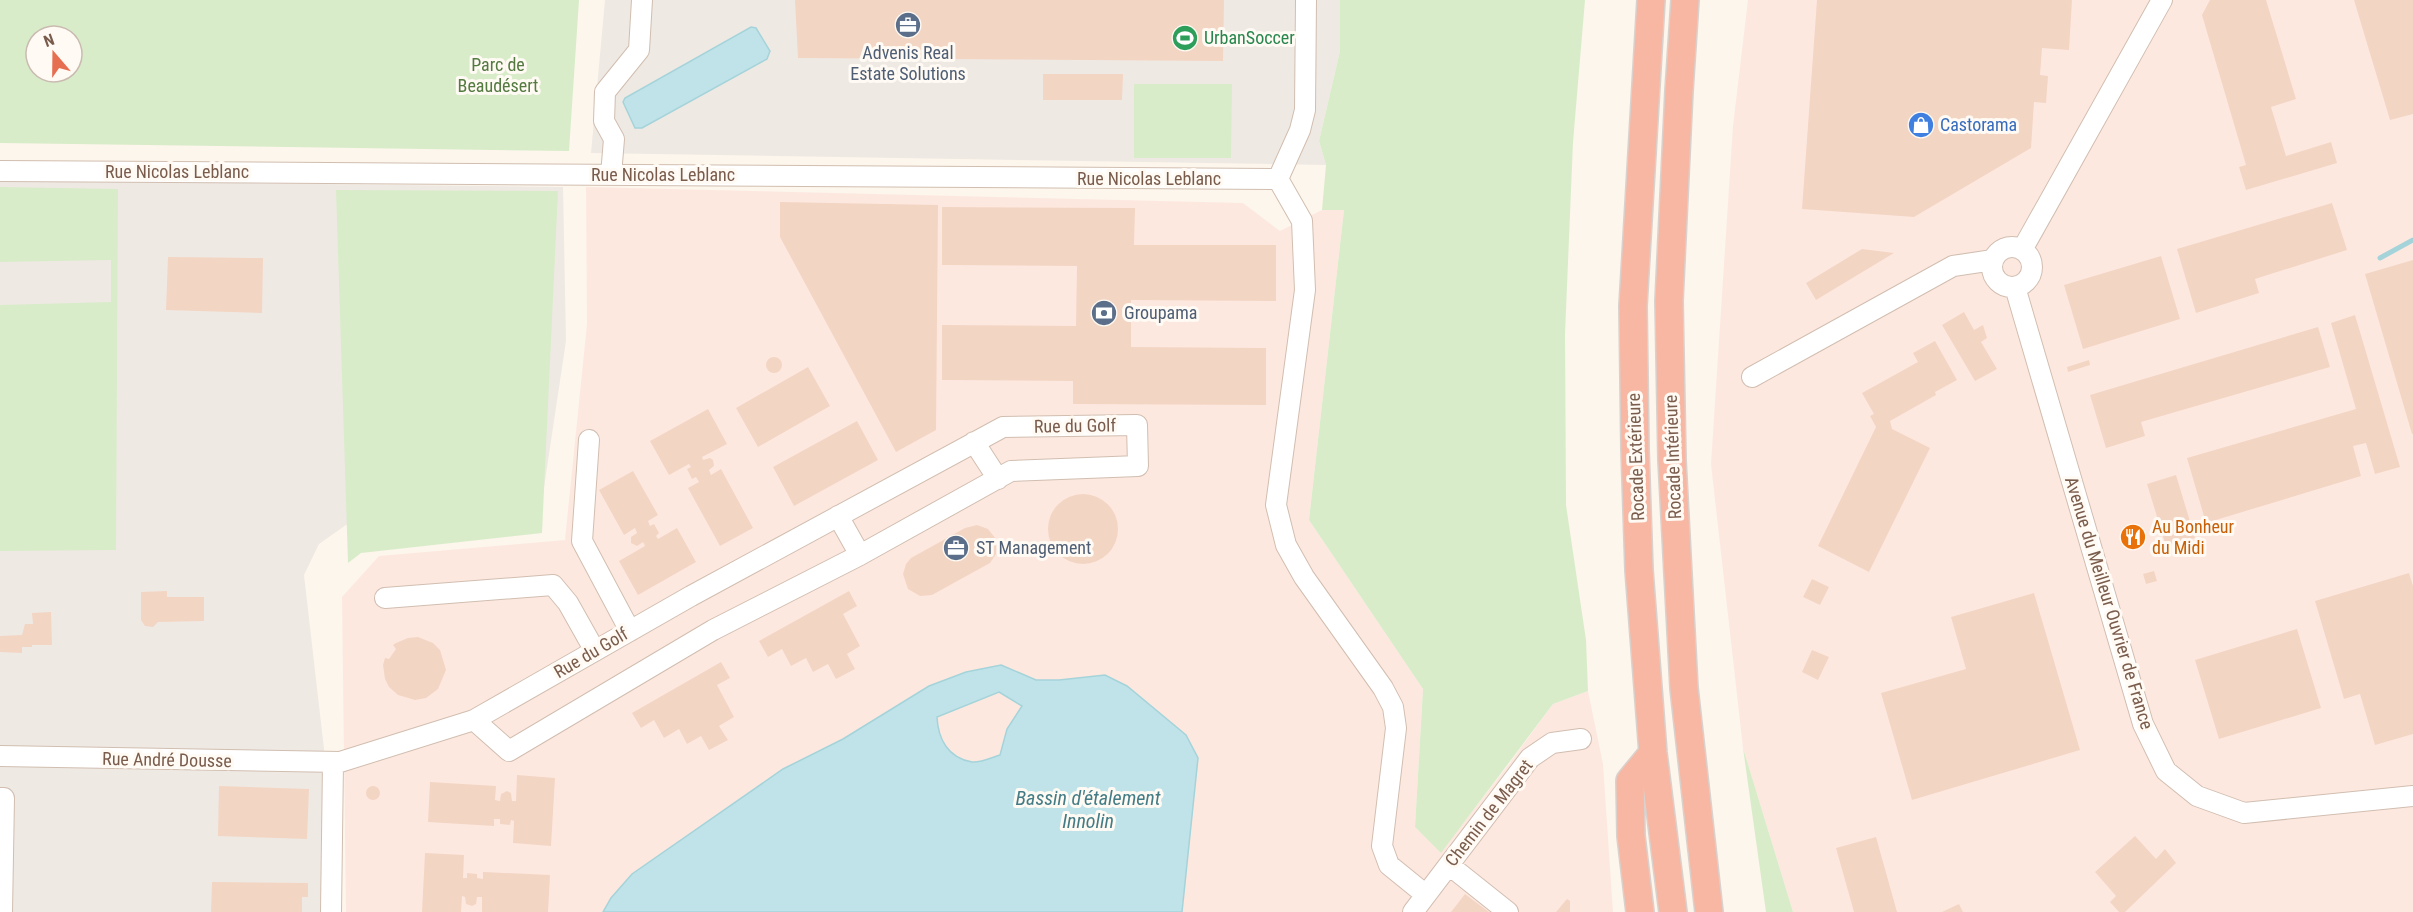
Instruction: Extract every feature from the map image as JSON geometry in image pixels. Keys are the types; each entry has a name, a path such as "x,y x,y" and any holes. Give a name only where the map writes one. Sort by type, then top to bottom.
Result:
{"highway":[{"name":"Rocade Extérieure","path":"1651,0 1633,306 1639,570 1653,753 1673,912"},
{"name":"Rocade Intérieure","path":"1685,0 1678,91 1669,301 1671,448 1684,688 1709,912"},
{"path":"1640,912 1631,836 1630,781 1653,753"}],"street":[{"path":"611,175 614,139 604,121 605,92 639,50 642,0"},
{"path":"1306,0 1305,110 1300,130 1278,180 1302,221 1305,290 1276,505 1286,545 1304,577 1383,688 1393,707 1396,728 1382,846 1389,865 1426,895"},
{"path":"2022,250 2162,0"},
{"name":"Rue Nicolas Leblanc","path":"0,171 1278,180"},
{"path":"2016,247 2022,250 2031,261 2032,268 2027,281 2015,287 2008,287 1996,280 1991,267 1993,260 2002,250 2016,247"},
{"path":"1752,377 1867,316 1953,266 1993,260"},
{"name":"Avenue du Meilleur Ouvrier de France","path":"2015,287 2143,724 2166,771 2197,796 2244,813 2413,796"},
{"name":"Rue du Golf","path":"333,763 474,720 838,516 1004,427 1137,424 1138,466 1011,471 998,479"},
{"path":"589,440 582,541 630,631"},
{"path":"474,720 509,751 713,630 860,555 998,479 974,442"},
{"path":"838,516 860,555"},
{"path":"385,598 553,585 568,603 595,651"},
{"name":"Chemin de Magret","path":"1413,912 1530,758 1552,743 1581,739"},
{"name":"Rue André Dousse","path":"0,756 333,763"},
{"path":"331,912 333,763"},
{"path":"0,798 4,798 2,912"},
{"path":"1449,864 1508,912"}],"shaded area":[{"path":"605,0 1340,0 1340,51 1319,141 1326,165 591,153"},
{"path":"1748,0 2413,0 2413,912 1793,912 1743,748 1711,464 1733,126"},
{"path":"0,180 563,187 566,341 540,514 346,525 319,544 304,575 327,775 327,912 0,912"},
{"path":"586,187 1243,203 1280,231 1322,210 1344,210 1309,520 1423,689 1415,827 1441,852 1553,704 1588,691 1603,764 1613,912 346,912 342,597 379,556 565,540 587,324"}],"green space":[{"name":"Parc de Beaudésert","path":"0,0 579,0 569,151 0,143"},
{"path":"1340,0 1585,0 1573,142 1565,334 1566,505 1586,640 1588,691 1553,704 1441,853 1415,827 1423,689 1309,520 1344,210 1322,210 1326,165 1319,141 1340,51"},
{"path":"1134,84 1232,84 1231,158 1134,158"},
{"path":"0,187 118,189 116,550 0,551 0,305 111,302 111,260 0,262"},
{"path":"336,190 558,191 542,533 361,553 348,563"},
{"path":"1743,748 1793,912 1766,912"}],"water":[{"path":"751,27 756,28 770,51 767,59 642,128 635,128 623,102 625,98"},
{"name":"Bassin d'étalement Innolin","path":"1001,665 1036,680 1105,675 1127,686 1186,735 1198,758 1182,912 603,912 611,898 632,874 783,769 843,739 929,686 966,672","holes":["999,692 1022,706 1007,729 1000,755 979,762 964,760 951,752 942,740 937,717"]}],"building":[{"path":"795,0 1224,0 1223,61 798,58"},
{"name":"Castorama","path":"1817,0 2072,0 2069,50 2042,48 2040,75 2048,76 2046,103 2034,102 2031,148 1914,217 1802,209"},
{"path":"2210,0 2266,0 2296,99 2271,107 2286,156 2331,142 2337,163 2246,190 2239,167 2246,165 2202,15"},
{"path":"2354,0 2413,0 2413,114 2390,120"},
{"path":"1043,74 1123,74 1122,100 1043,100"},
{"path":"780,202 938,205 936,430 896,452 780,237"},
{"path":"2332,203 2347,250 2255,279 2259,293 2196,313 2177,249"},
{"name":"Groupama","path":"942,207 1135,208 1134,245 1276,245 1276,301 1131,300 1131,347 1266,348 1266,405 1073,404 1073,381 942,380 942,325 1076,326 1077,266 942,265"},
{"path":"1862,249 1894,253 1816,300 1806,283"},
{"path":"2161,256 2180,319 2083,349 2064,285"},
{"path":"168,257 263,258 262,313 166,310"},
{"path":"2413,260 2413,434 2412,434 2365,274"},
{"path":"1964,312 1974,330 1983,325 1987,338 1981,342 1997,369 1975,381 1942,325"},
{"path":"2355,315 2400,467 2375,474 2366,443 2353,446 2361,476 2206,523 2187,458 2356,409 2331,323"},
{"path":"2318,327 2330,367 2141,422 2145,436 2106,448 2090,395"},
{"path":"1935,341 1957,380 1935,392 1936,395 1890,421 1892,429 1930,448 1869,572 1818,546 1876,427 1870,416 1874,414 1862,393 1918,362 1913,353"},
{"path":"774,357 780,359 782,365 780,371 774,373 768,371 766,365 768,359"},
{"path":"2089,360 2090,365 2068,372 2067,367"},
{"path":"808,367 830,406 758,447 736,408"},
{"path":"708,409 727,444 702,457 703,460 710,458 713,460 714,466 709,470 711,475 721,469 753,528 720,546 688,488 699,482 696,477 692,479 687,469 691,467 689,464 669,475 650,441"},
{"path":"857,421 878,460 794,506 773,467"},
{"path":"633,471 658,515 648,521 650,526 654,524 659,533 656,536 658,539 677,528 696,562 638,595 619,561 645,546 643,542 637,546 631,543 631,537 637,533 635,528 624,535 599,490"},
{"path":"2176,475 2195,538 2166,546 2147,484"},
{"path":"1083,494 1102,500 1112,510 1118,529 1112,548 1102,558 1083,564 1064,558 1054,548 1048,529 1054,510 1064,500"},
{"path":"977,525 988,529 996,539 996,554 990,563 932,595 920,596 908,589 903,574 911,558 965,528"},
{"path":"2154,571 2157,581 2146,584 2143,574"},
{"path":"2409,573 2413,586 2413,734 2375,745 2360,694 2344,699 2315,601"},
{"path":"1812,579 1829,587 1820,605 1803,597"},
{"path":"167,591 167,597 204,597 204,621 158,622 153,627 145,626 141,620 141,592"},
{"path":"849,591 857,606 843,614 860,646 847,654 855,669 836,679 828,664 813,672 806,658 791,666 782,649 768,657 759,641"},
{"path":"2034,593 2080,750 1912,800 1881,693 1966,669 1951,617"},
{"path":"51,612 52,645 22,647 22,653 0,652 0,636 22,635 25,624 33,624 32,613"},
{"path":"2297,629 2321,708 2219,739 2195,660"},
{"path":"418,637 433,643 440,650 446,670 438,689 426,698 415,700 398,695 389,687 383,665 385,658 389,659 396,649 393,645 408,638"},
{"path":"1812,650 1829,657 1818,680 1802,672"},
{"path":"721,662 730,678 717,685 734,717 719,726 728,740 709,750 701,736 687,744 679,729 664,738 654,720 641,728 632,713"},
{"path":"517,775 555,778 551,846 513,843 514,821 511,820 510,825 500,824 500,819 494,819 494,826 428,822 430,782 496,786 495,800 500,801 501,794 507,791 511,793 512,801 516,801"},
{"path":"219,786 309,789 307,839 218,836"},
{"path":"370,786 376,786 380,793 376,800 370,800 366,796 366,790"},
{"path":"2135,836 2156,859 2165,849 2176,863 2125,912 2119,912 2110,902 2116,896 2095,872"},
{"path":"1876,837 1897,912 1854,912 1836,848"},
{"path":"425,853 464,855 463,878 467,878 467,873 477,874 477,878 483,879 483,872 550,875 548,912 482,912 482,897 477,897 476,904 472,906 466,904 465,897 462,896 461,912 422,912"},
{"path":"212,882 308,883 308,897 302,897 302,912 211,912"},
{"path":"1465,894 1489,912 1451,912"},
{"path":"1567,899 1570,901 1570,912 1556,912"},
{"path":"1959,904 1963,912 1942,912"}],"waterway":[{"path":"2380,258 2413,240"}],"place":[{"name":"Advenis Real Estate Solutions","path":"908,25"},
{"name":"UrbanSoccer","path":"1185,38"},
{"name":"Castorama","path":"1921,125"},
{"name":"Groupama","path":"1104,313"},
{"name":"Au Bonheur du Midi","path":"2133,537"},
{"name":"ST Management","path":"956,548"}]}
